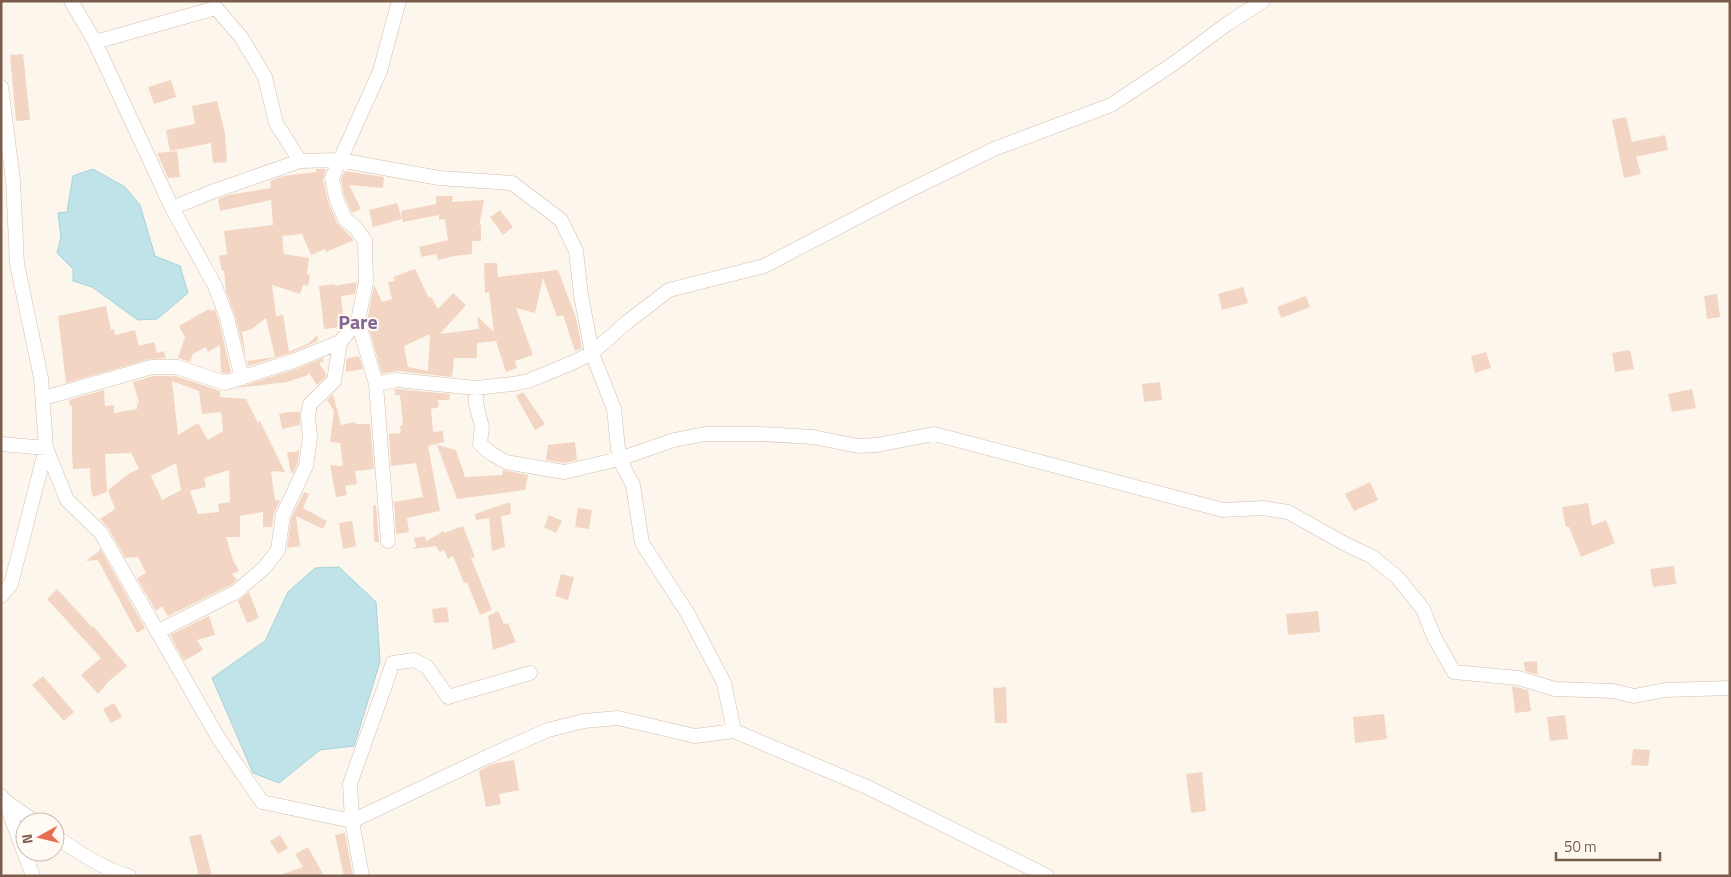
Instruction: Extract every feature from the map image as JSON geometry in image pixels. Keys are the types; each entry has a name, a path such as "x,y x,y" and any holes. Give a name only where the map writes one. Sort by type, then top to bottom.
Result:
{"street":[{"path":"70,1 95,42 172,208 215,286 227,318 242,378"},
{"path":"388,542 376,384 358,321 366,282 365,241 356,228 346,219 336,198 332,178 380,71 399,1"},
{"path":"376,384 386,381 412,380 476,388 528,381 592,353 626,323 669,290 764,266 904,193 994,149 1031,137 1111,105 1263,1"},
{"path":"95,42 216,8 241,37 265,77 276,122 300,161"},
{"path":"1,87 13,180 17,264 42,378 46,448 11,584 1,596"},
{"path":"172,208 300,161 339,160 439,178 512,183 561,220 576,251 581,295 592,353 614,409 620,460 633,485 642,542 688,614 724,683 734,731"},
{"path":"44,398 152,367 177,367 225,383 296,360 340,342 358,321"},
{"path":"157,632 236,592 264,568 278,550 283,515 306,466 310,437 308,416 310,404 334,381 340,342"},
{"path":"476,388 476,404 482,427 480,444 506,462 564,472 620,460 674,440 705,434 760,434 813,437 858,446 934,434 1223,510 1263,508 1288,512 1346,545 1371,556 1397,577 1424,609 1434,637 1454,672 1518,678 1555,689 1613,691 1634,696 1665,690 1730,688"},
{"path":"1,444 46,448"},
{"path":"46,448 67,500 101,533 219,740 262,802 352,821 548,730 584,721 618,718 695,736 734,731 867,787 1047,876"},
{"path":"362,876 352,821 350,784 393,663 414,660 427,667 448,697 530,673"},
{"path":"3,798 22,812"},
{"path":"3,798 33,876"},
{"path":"65,843 120,874 130,876"}],"water":[{"path":"93,169 125,187 140,205 155,256 180,266 188,293 157,319 138,320 92,287 73,281 73,269 57,253 61,237 58,213 67,212 73,176"},
{"path":"339,567 376,602 380,662 354,746 320,750 279,783 253,773 212,678 265,641 288,592 315,568"}],"building":[{"path":"23,54 30,120 16,121 10,55"},
{"path":"171,80 176,97 154,104 148,87"},
{"path":"217,101 225,133 227,162 213,163 211,143 170,151 166,130 195,124 192,106"},
{"path":"1626,117 1632,142 1665,135 1668,150 1636,157 1641,174 1624,178 1612,120"},
{"path":"177,151 180,177 168,178 157,153"},
{"path":"316,169 326,169 323,180 328,201 337,223 354,240 326,252 325,249 311,255 302,234 282,236 284,254 309,258 307,274 310,275 308,286 303,285 300,294 272,285 276,316 283,315 289,352 309,343 317,335 318,341 293,352 248,366 247,361 275,357 266,318 252,329 242,332 246,359 235,316 226,291 224,271 222,271 219,256 227,254 224,231 273,225 271,200 220,211 218,199 228,195 271,188 270,181 283,176 316,172"},
{"path":"345,171 384,177 383,188 349,185 361,209 352,213 344,195 341,179"},
{"path":"436,196 453,196 452,202 484,200 479,226 481,224 481,241 472,241 472,254 438,260 436,254 422,257 419,247 448,240 445,219 439,220 439,215 403,222 401,211 436,204"},
{"path":"397,203 402,219 373,227 369,210"},
{"path":"500,210 513,227 503,235 490,217"},
{"path":"484,263 497,263 498,277 558,270 576,318 582,348 575,351 563,315 557,317 543,278 535,313 516,308 533,355 515,361 517,368 506,372 496,341 477,343 477,358 454,358 452,377 398,371 382,374 367,322 374,285 382,302 392,299 388,282 395,281 393,277 415,269 429,298 431,297 438,309 453,293 466,305 440,334 479,329 477,316 494,332 489,292 485,293","holes":["430,334 428,371 408,367 404,346"]},
{"path":"357,282 355,294 341,296 344,324 341,327 324,329 319,286 335,284 335,286"},
{"path":"1243,287 1248,303 1222,310 1218,294"},
{"path":"1717,294 1720,317 1707,319 1704,296"},
{"path":"1306,296 1310,307 1281,318 1277,307"},
{"path":"106,306 111,330 114,329 115,335 135,330 139,346 154,342 157,353 164,351 166,358 150,359 66,383 58,316"},
{"path":"209,309 210,311 215,310 219,321 231,372 225,374 221,372 220,345 208,352 206,347 193,354 190,362 178,358 185,337 179,326"},
{"path":"1630,350 1634,369 1615,372 1612,353"},
{"path":"1486,352 1491,368 1475,373 1471,356"},
{"path":"359,356 363,369 346,372 346,359"},
{"path":"323,358 324,361 319,363 326,377 317,385 308,372 308,375 287,382 237,388 299,368"},
{"path":"153,376 171,376 171,378 176,376 220,391 220,397 246,399 258,423 260,421 285,472 271,471 275,500 280,501 274,513 272,527 263,527 263,512 240,516 240,537 226,537 233,560 239,571 232,574 237,580 231,585 168,616 162,606 156,611 137,578 146,573 138,557 125,558 109,529 100,519 115,509 108,490 130,473 139,469 131,453 105,454 107,492 93,497 90,468 73,469 72,406 70,406 69,400 104,390 105,406 114,405 114,413 137,409 137,403 139,403 133,382","holes":["172,381 199,391 202,414 221,412 223,431 208,440 198,423 178,435","176,463 181,490 162,500 151,476","229,470 230,502 218,504 219,512 198,514 190,491 206,487 204,478"]},
{"path":"1160,382 1162,400 1144,402 1142,384"},
{"path":"397,389 450,394 449,400 438,400 439,407 431,409 433,432 443,431 444,442 428,446 440,511 407,518 409,532 396,534 394,502 423,497 416,463 391,466 389,434 401,433 400,426 403,425 400,395 395,395 395,390 388,391"},
{"path":"1692,389 1696,408 1672,412 1668,394"},
{"path":"523,392 545,424 535,430 516,396"},
{"path":"333,394 341,425 355,422 356,424 370,424 374,469 355,471 357,484 345,486 347,495 336,497 330,465 343,466 340,443 330,442 334,411 327,400"},
{"path":"300,412 300,425 282,429 279,414"},
{"path":"575,442 577,460 564,463 546,460 548,445"},
{"path":"437,445 456,450 465,477 502,475 503,470 528,475 525,490 457,499"},
{"path":"299,450 298,463 293,473 291,473 287,452 297,452"},
{"path":"1370,482 1378,500 1354,511 1345,494"},
{"path":"304,492 309,494 303,508 327,521 323,529 296,516 300,546 287,548 291,518"},
{"path":"510,502 511,514 501,516 505,547 492,551 489,518 476,520 475,514"},
{"path":"1588,503 1592,526 1606,520 1615,543 1581,557 1569,527 1566,527 1562,507"},
{"path":"376,505 379,542 374,542 373,506"},
{"path":"578,508 592,510 589,529 575,527"},
{"path":"549,515 562,521 556,533 544,527"},
{"path":"352,521 356,546 343,549 339,523"},
{"path":"463,526 475,557 471,558 492,610 480,615 467,582 464,583 453,556 448,559 444,550 440,552 436,546 412,549 416,547 414,538 425,536 426,541 444,531 444,533"},
{"path":"100,548 145,628 137,633 98,560 86,561 99,551"},
{"path":"1674,566 1676,584 1653,587 1650,569"},
{"path":"561,574 574,577 568,600 555,596"},
{"path":"57,589 93,626 127,666 108,682 98,694 81,675 101,658 47,599"},
{"path":"249,592 259,618 247,623 238,601"},
{"path":"447,607 449,622 434,623 432,609"},
{"path":"498,611 504,624 508,623 516,642 493,650 488,616"},
{"path":"1318,611 1320,632 1288,635 1286,614"},
{"path":"209,616 215,635 197,640 203,650 184,661 170,635"},
{"path":"1537,661 1538,675 1525,671 1524,662"},
{"path":"43,676 74,712 64,721 32,685"},
{"path":"1512,686 1528,690 1531,711 1515,713"},
{"path":"1006,687 1007,723 995,723 993,688"},
{"path":"114,703 122,717 111,723 103,709"},
{"path":"1384,714 1387,739 1355,743 1353,717"},
{"path":"1565,715 1568,739 1550,741 1547,717"},
{"path":"1633,749 1650,750 1648,766 1631,765"},
{"path":"514,760 519,790 499,794 501,804 486,807 479,771 492,764"},
{"path":"1202,772 1206,811 1191,813 1186,774"},
{"path":"345,833 353,876 344,876 335,835"},
{"path":"201,834 212,876 199,876 189,837"},
{"path":"280,835 288,848 278,854 270,841"},
{"path":"308,847 324,876 284,876 283,874 303,867 295,854"}],"district":[{"name":"Pare","path":"358,321"}]}
